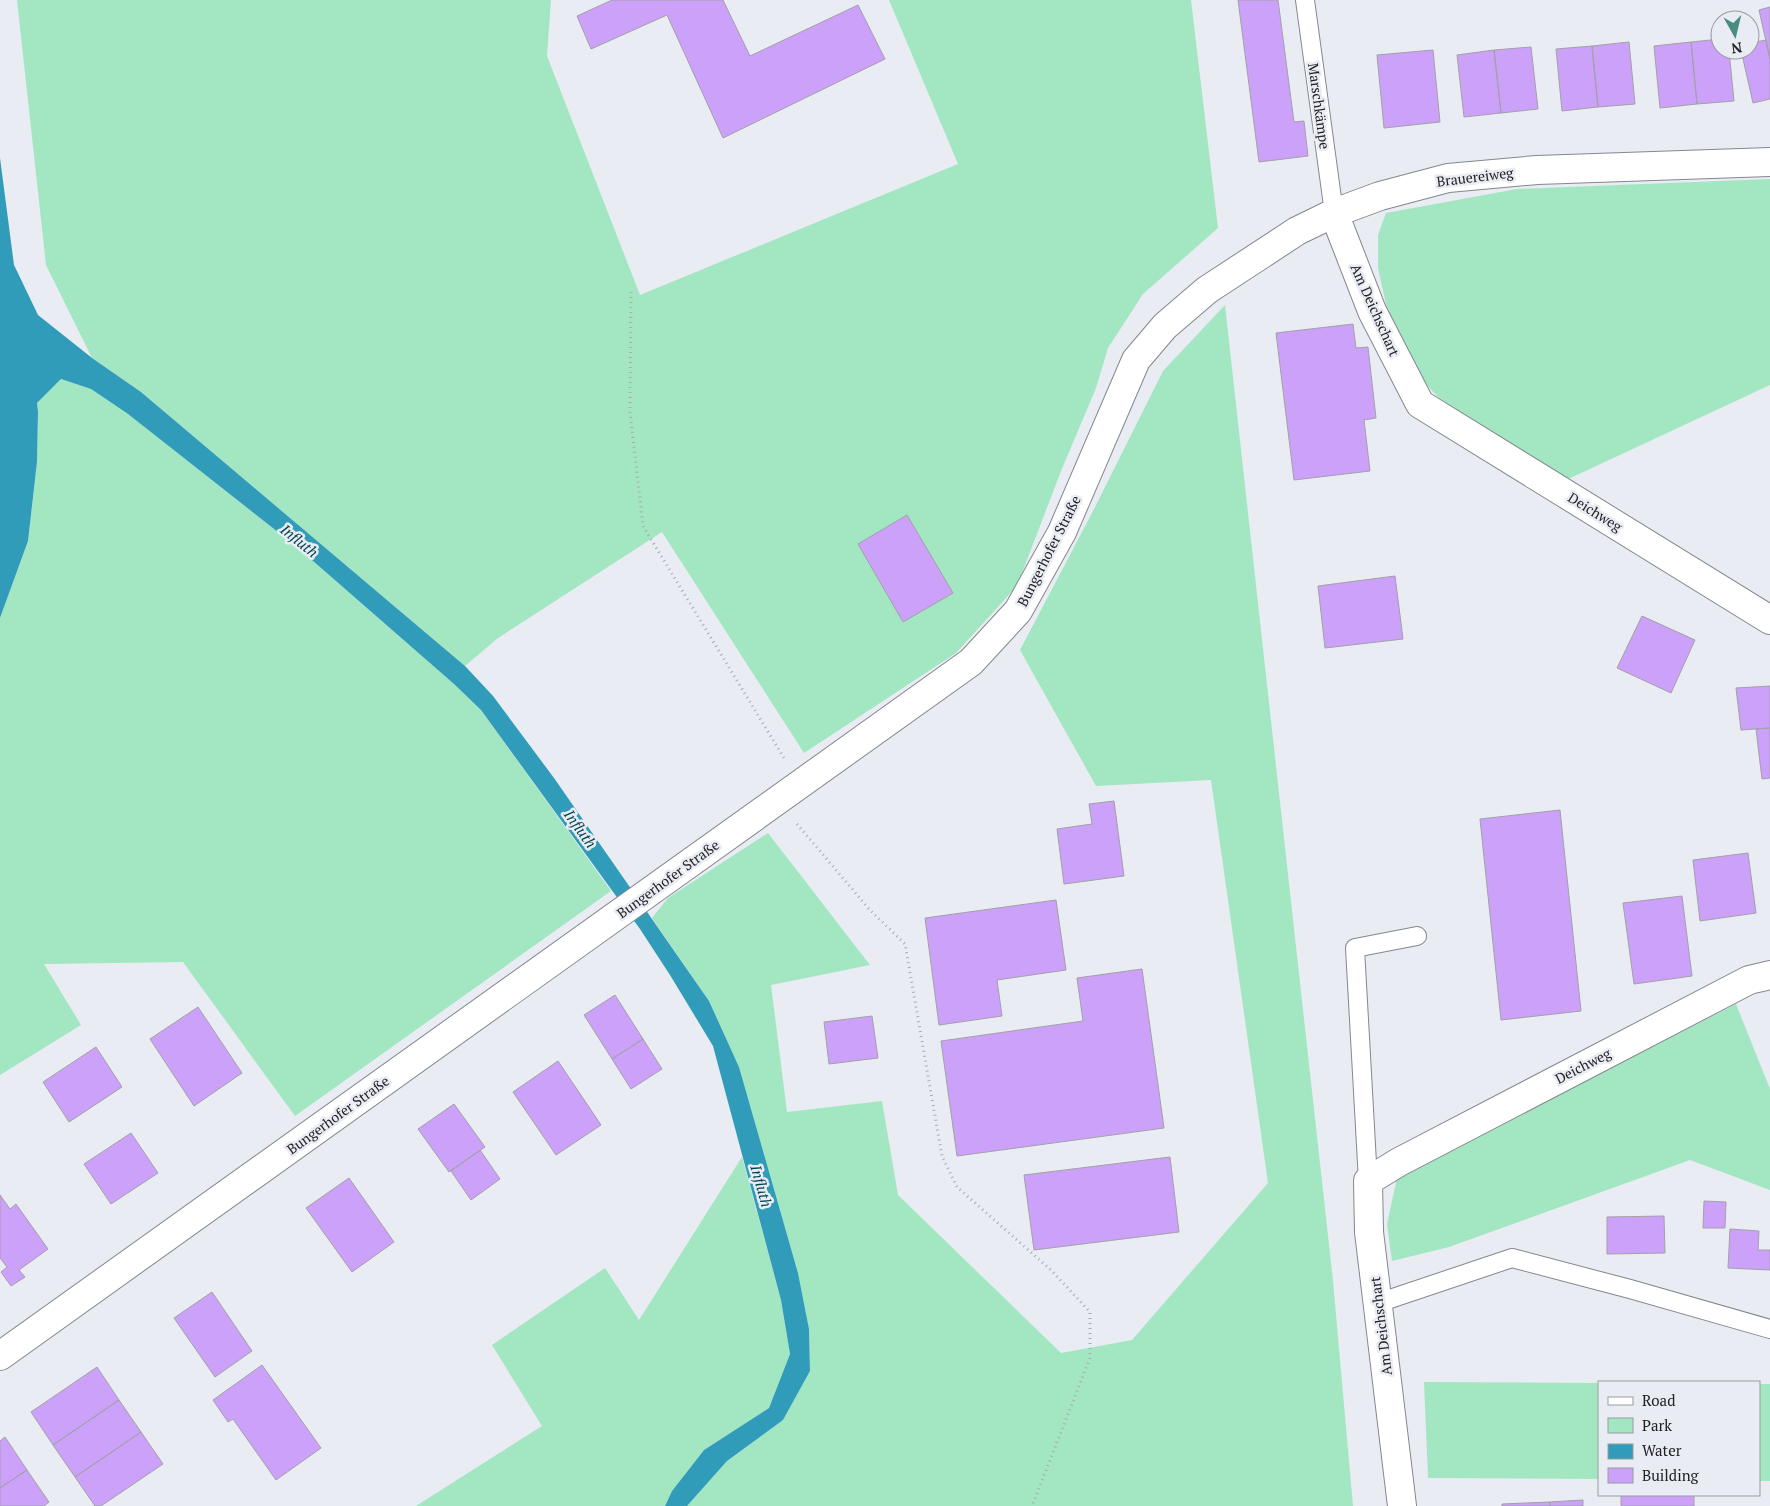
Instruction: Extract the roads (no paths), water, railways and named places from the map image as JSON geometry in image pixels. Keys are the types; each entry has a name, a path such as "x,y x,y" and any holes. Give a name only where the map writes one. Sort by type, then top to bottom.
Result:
{"street":[{"name":"Brauereiweg","path":"1207,290 1298,231 1334,213 1380,196 1448,178 1538,170 1770,162"},
{"name":"Am Deichschart","path":"1334,213 1372,311 1420,404"},
{"name":"Bungerhofer Straße","path":"0,1356 971,662 1018,610 1062,532 1136,360 1165,326 1207,290"},
{"name":"Deichweg","path":"1420,404 1770,620"},
{"name":"Deichweg","path":"1368,1182 1399,1162 1749,980 1770,975"},
{"name":"Am Deichschart","path":"1368,1182 1369,1232 1402,1506"}],"lane":[{"name":"Marschkämpe","path":"1305,0 1334,213"},
{"path":"1368,1182 1354,948 1417,936"},
{"path":"1378,1303 1512,1258 1770,1329"}],"water":[{"name":"Influth","path":"0,158 14,265 38,315 92,358 141,392 465,666 493,696 554,778 709,1001 739,1067 798,1273 809,1329 810,1371 783,1420 727,1461 687,1506 665,1506 672,1491 704,1450 769,1408 790,1354 781,1300 713,1046 640,929 481,710 454,684 297,547 128,414 91,389 61,379 37,403 37,462 28,541 0,618"}]}
